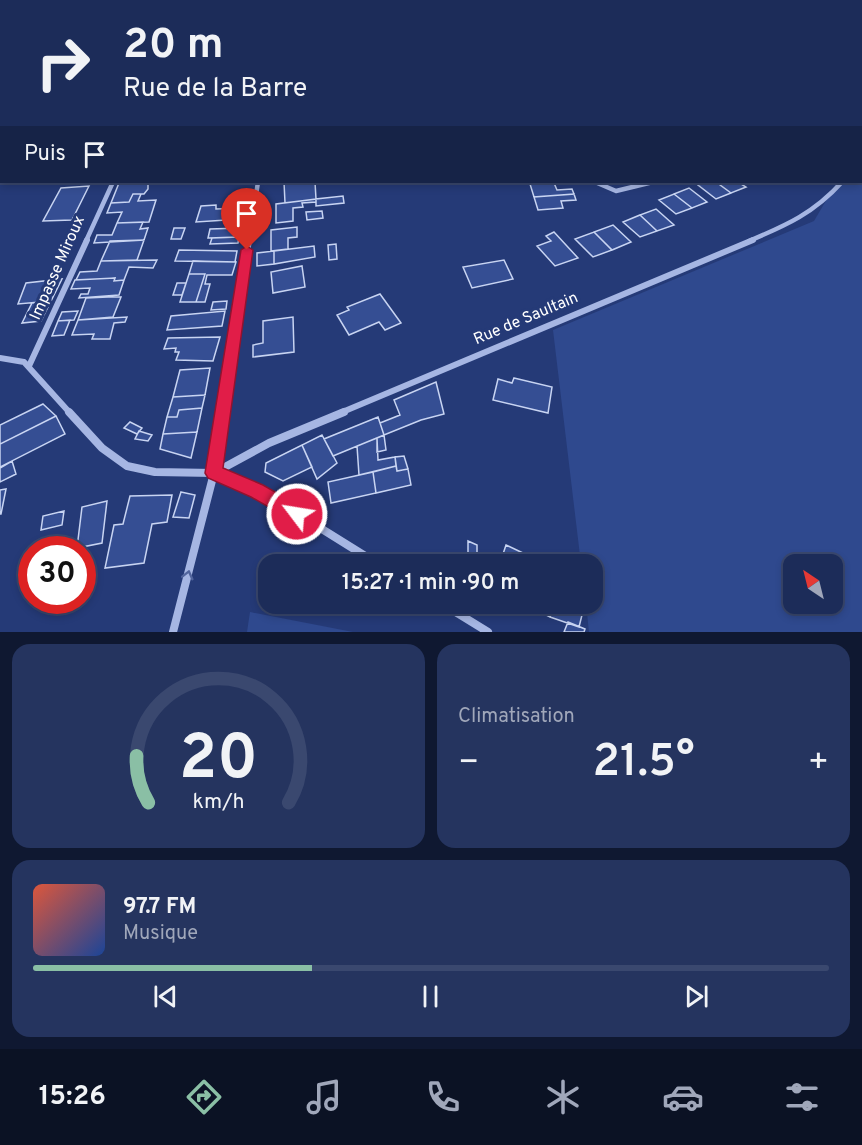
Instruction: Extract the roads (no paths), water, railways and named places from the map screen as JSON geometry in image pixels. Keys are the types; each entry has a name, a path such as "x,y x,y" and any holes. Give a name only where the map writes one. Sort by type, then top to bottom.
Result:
{"street":[{"name":"Impasse Miroux","path":"29,366 112,183"},
{"path":"173,632 214,473 258,183"},
{"path":"597,183 609,190 623,191 650,183"},
{"name":"Rue de Saultain","path":"214,473 269,443 778,229 822,204 839,183"},
{"path":"0,358 17,359 29,366 102,448 127,466 155,472 214,473 277,501 362,554"},
{"path":"459,614 488,632"}]}
